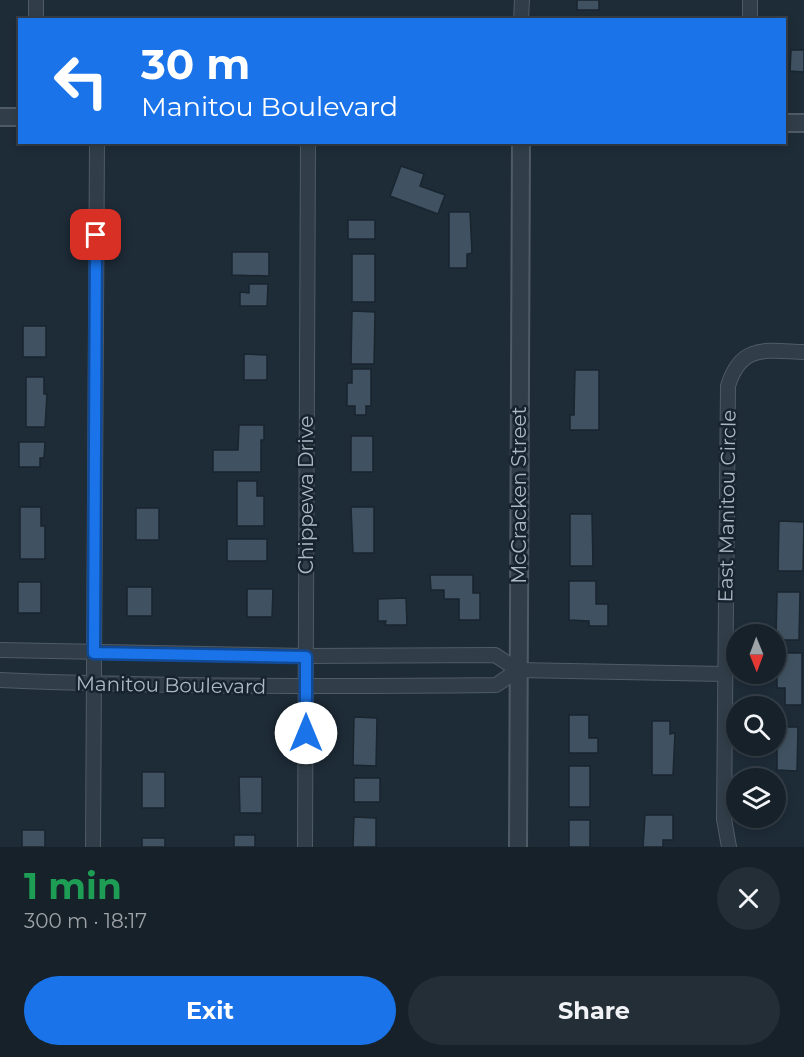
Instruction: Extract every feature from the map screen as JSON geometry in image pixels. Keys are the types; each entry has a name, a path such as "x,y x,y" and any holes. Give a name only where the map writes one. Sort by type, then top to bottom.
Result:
{"street":[{"path":"36,0 36,18"},
{"path":"521,18 522,0"},
{"path":"750,0 750,18"},
{"path":"0,117 18,117"},
{"path":"786,123 804,123"},
{"path":"93,847 97,144"},
{"name":"Chippewa Drive","path":"305,847 308,144"},
{"name":"McCracken Street","path":"518,847 521,144"},
{"name":"East Manitou Circle","path":"729,847 724,819 728,386 732,373 740,361 750,353 804,352"},
{"name":"Manitou Boulevard","path":"0,650 306,657 495,654 518,670 496,685 306,687 94,684 0,680"},
{"path":"518,670 724,674"}],"building":[{"path":"577,0 599,0 599,10 577,10"},
{"path":"791,50 804,50 804,72 790,71"},
{"path":"401,166 424,174 420,186 445,195 438,214 390,196"},
{"path":"449,212 470,212 472,253 467,254 467,268 449,268"},
{"path":"348,220 375,220 375,239 348,239"},
{"path":"232,252 269,252 269,276 232,275"},
{"path":"352,254 375,254 375,302 352,302"},
{"path":"249,284 268,284 267,306 240,306 240,292 249,293"},
{"path":"352,311 375,312 374,364 351,364"},
{"path":"23,326 46,326 46,357 23,357"},
{"path":"244,354 267,355 267,380 244,380"},
{"path":"352,369 371,369 371,406 366,406 366,415 355,415 355,406 347,406 347,383 352,383"},
{"path":"575,370 599,370 599,430 570,430 570,415 574,415"},
{"path":"26,377 44,377 44,394 47,394 45,427 26,427"},
{"path":"239,425 264,425 264,440 261,440 261,472 213,472 213,450 238,450"},
{"path":"351,436 373,436 373,472 351,472"},
{"path":"19,442 45,442 44,458 40,458 40,467 19,467"},
{"path":"237,481 257,481 257,496 264,496 264,526 237,526"},
{"path":"20,507 41,507 41,526 45,526 45,559 20,559"},
{"path":"351,507 374,507 374,553 353,553"},
{"path":"136,508 159,508 159,540 136,540"},
{"path":"570,514 592,514 593,566 570,566"},
{"path":"779,521 804,522 803,571 778,571"},
{"path":"227,539 267,539 267,561 227,561"},
{"path":"430,575 473,575 473,593 480,593 480,620 459,620 459,599 444,599 444,590 431,590"},
{"path":"569,581 596,581 596,604 608,604 608,626 589,626 589,621 569,620"},
{"path":"18,582 41,582 41,613 18,613"},
{"path":"127,587 152,587 152,616 127,616"},
{"path":"247,589 273,589 272,617 247,617"},
{"path":"777,592 800,592 799,640 786,640 786,624 776,624"},
{"path":"406,598 407,625 385,625 386,621 378,621 378,599"},
{"path":"786,653 802,653 802,705 786,705 785,688 777,688 777,684 786,684"},
{"path":"569,715 589,715 589,738 598,738 598,753 569,753"},
{"path":"354,717 377,718 376,766 353,765"},
{"path":"652,721 670,721 670,734 675,733 673,775 652,775"},
{"path":"786,727 798,727 797,771 777,768 777,756 786,756"},
{"path":"569,766 590,766 590,807 569,807"},
{"path":"142,772 165,772 165,808 142,808"},
{"path":"239,777 262,777 262,813 240,813"},
{"path":"354,778 380,778 380,802 354,802"},
{"path":"645,815 673,815 673,840 663,840 663,847 643,847"},
{"path":"354,817 376,818 376,847 353,847"},
{"path":"569,820 590,820 590,847 569,847"},
{"path":"22,830 45,830 45,847 22,847"},
{"path":"234,835 255,835 255,847 234,847"},
{"path":"142,838 165,838 165,847 142,847"}],"route":[{"path":"96,235 94,653 306,657 306,733"}]}
